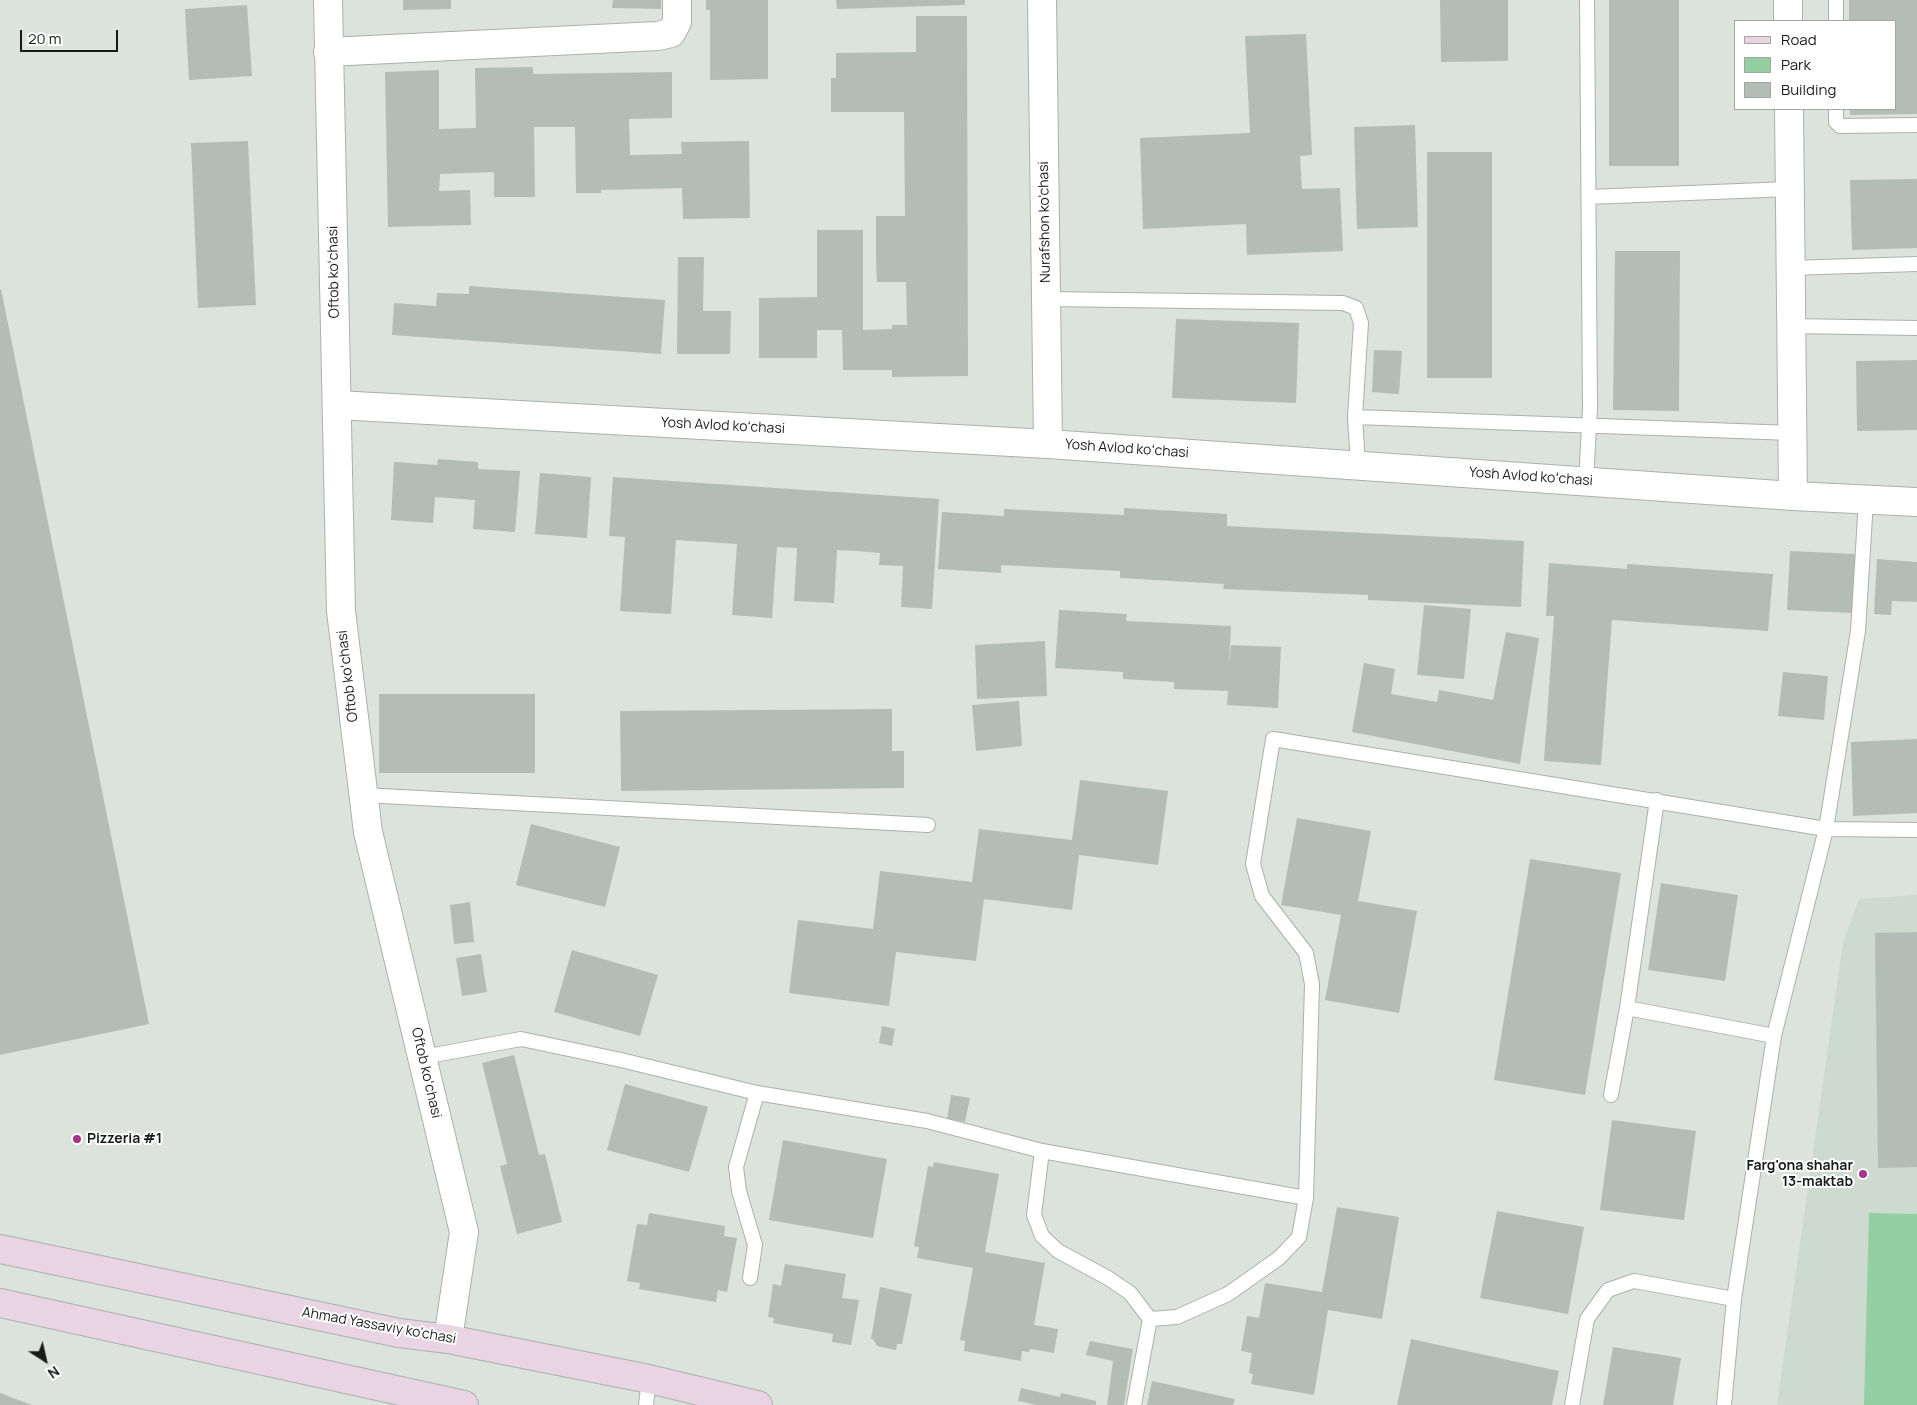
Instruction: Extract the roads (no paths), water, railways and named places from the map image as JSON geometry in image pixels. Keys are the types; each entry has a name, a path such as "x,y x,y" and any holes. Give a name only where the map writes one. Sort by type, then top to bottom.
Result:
{"main road":[{"name":"Ahmad Yassaviy ko'chasi","path":"0,1249 399,1333 448,1339 647,1392 758,1405"},
{"path":"0,1303 407,1399 464,1405"}],"street":[{"name":"Oftob koʻchasi","path":"328,0 341,611 368,832 464,1232 448,1339"},
{"path":"328,52 658,36 671,33 677,22 677,0"},
{"name":"Nurafshon ko'chasi","path":"1042,0 1048,444"},
{"path":"1788,0 1788,20"},
{"path":"1789,110 1793,496"},
{"name":"Yosh Avlod koʻchasi","path":"337,405 1048,444 1793,496 1917,502"}],"lane":[{"path":"1586,481 1589,426 1587,0"},
{"path":"1836,0 1836,20"},
{"path":"1836,110 1836,122 1840,126 1917,125"},
{"path":"1589,197 1790,189"},
{"path":"1790,268 1917,264"},
{"path":"1046,299 1343,303 1356,308 1361,323 1355,417 1358,465"},
{"path":"1791,326 1917,328"},
{"path":"1355,417 1792,433"},
{"path":"1724,1405 1734,1299 1774,1036 1826,829 1858,631 1866,500"},
{"path":"1150,1319 1177,1316 1228,1294 1279,1258 1299,1237 1306,1198 1312,984 1306,953 1262,896 1253,864 1273,739 1826,829 1917,830"},
{"path":"363,795 928,824"},
{"path":"1611,1094 1628,1008 1657,800"},
{"path":"1628,1008 1774,1036"},
{"path":"423,1057 520,1039 620,1060 757,1093 926,1121 1042,1151 1306,1198"},
{"path":"750,1278 756,1245 739,1191 736,1167 757,1093"},
{"path":"1042,1151 1034,1215 1042,1236 1058,1251 1108,1278 1130,1293 1150,1319 1134,1405"},
{"path":"1572,1405 1587,1319 1608,1290 1634,1281 1734,1299"}],"place":[{"name":"Pizzeria #1","path":"77,1139"},
{"name":"Farg'ona shahar 13-maktab","path":"1863,1174"}]}
